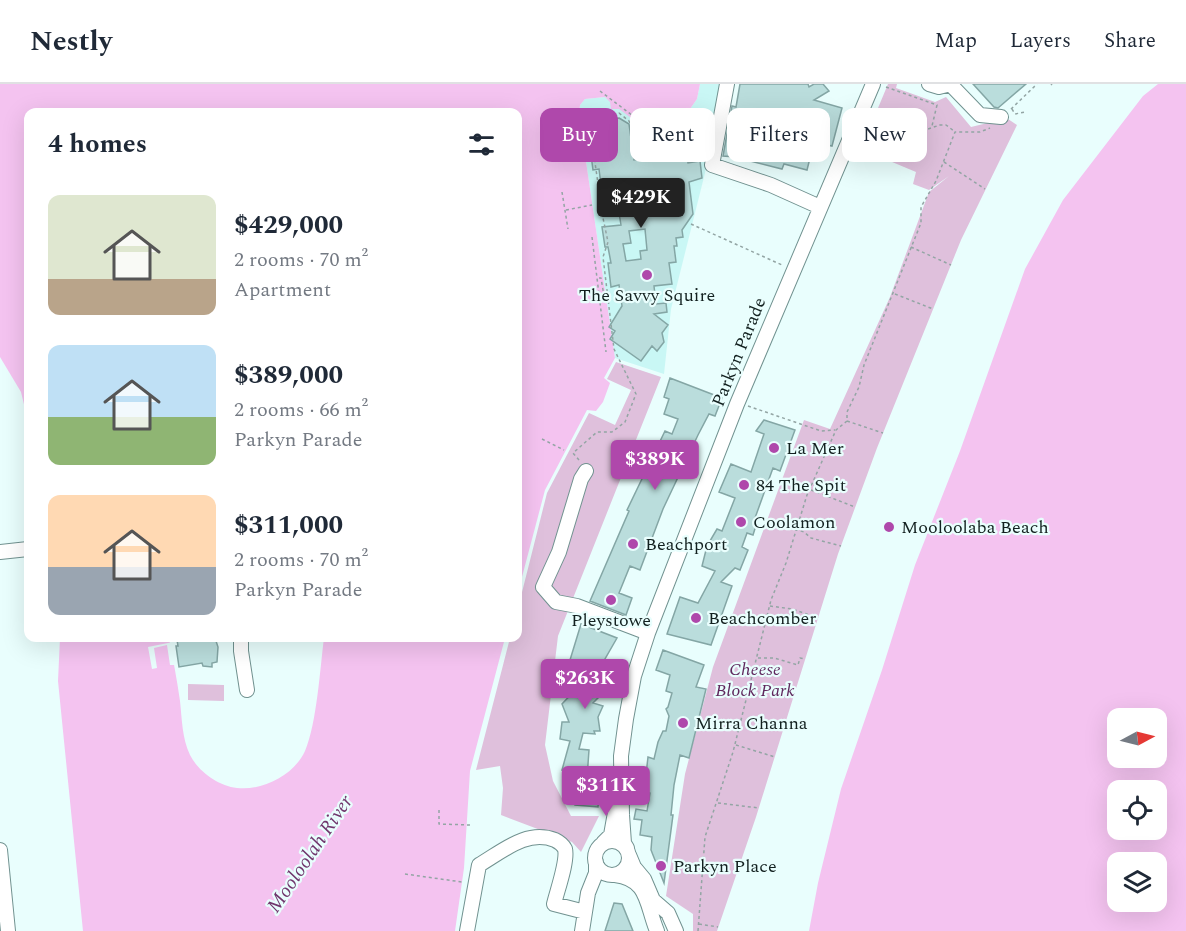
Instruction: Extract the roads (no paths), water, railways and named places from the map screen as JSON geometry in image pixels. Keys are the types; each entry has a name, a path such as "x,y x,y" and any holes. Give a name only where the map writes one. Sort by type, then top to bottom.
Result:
{"street":[{"path":"727,84 710,159 820,207"},
{"path":"929,84 939,87 951,84 980,115 1006,113"},
{"name":"Parkyn Parade","path":"603,843 610,837 612,830 626,719 634,676 648,633 737,404 820,207 878,85"},
{"path":"586,471 581,479 560,552 543,587 556,602 577,606 648,633"},
{"path":"0,552 24,549"},
{"path":"241,642 247,690"},
{"name":"Parkyn Parade","path":"620,778 624,840 628,852"},
{"path":"467,931 479,865 520,841 535,836 559,842 565,850 554,904 586,911"},
{"path":"582,931 589,889 596,873 597,851 603,843 616,841 628,852 635,868 644,879 652,900 668,913 676,931"},
{"path":"0,850 8,931"},
{"path":"586,911 597,886 604,879 626,869 629,861 628,852"},
{"path":"596,862 602,872 630,879 641,886 657,931"}],"water":[{"path":"0,84 700,84 697,99 691,108 630,108 630,117 618,108 611,108 610,102 605,97 585,99 580,108 540,108 540,162 586,162 615,358 604,378 610,383 603,402 596,411 587,410 545,490 522,577 522,108 24,108 24,404 21,392 0,357"},
{"path":"1158,84 1186,84 1186,931 809,931 841,789 915,565 960,451 1025,269 1063,200 1143,96"},
{"name":"Mooloolah River","path":"60,642 170,642 184,735 190,755 209,777 230,787 247,788 277,780 300,760 305,751 315,711 324,642 504,642 470,771 464,868 455,931 83,931 58,681"}],"place":[{"name":"The Savvy Squire","path":"647,275"},
{"name":"La Mer","path":"774,448"},
{"name":"84 The Spit","path":"744,485"},
{"name":"Coolamon","path":"741,522"},
{"name":"Mooloolaba Beach","path":"889,527"},
{"name":"Beachport","path":"633,544"},
{"name":"Pleystowe","path":"611,600"},
{"name":"Beachcomber","path":"696,618"},
{"name":"Mirra Channa","path":"683,723"},
{"name":"Parkyn Place","path":"661,866"}],"park label":[{"name":"Cheese Block Park","path":"755,679"}]}
